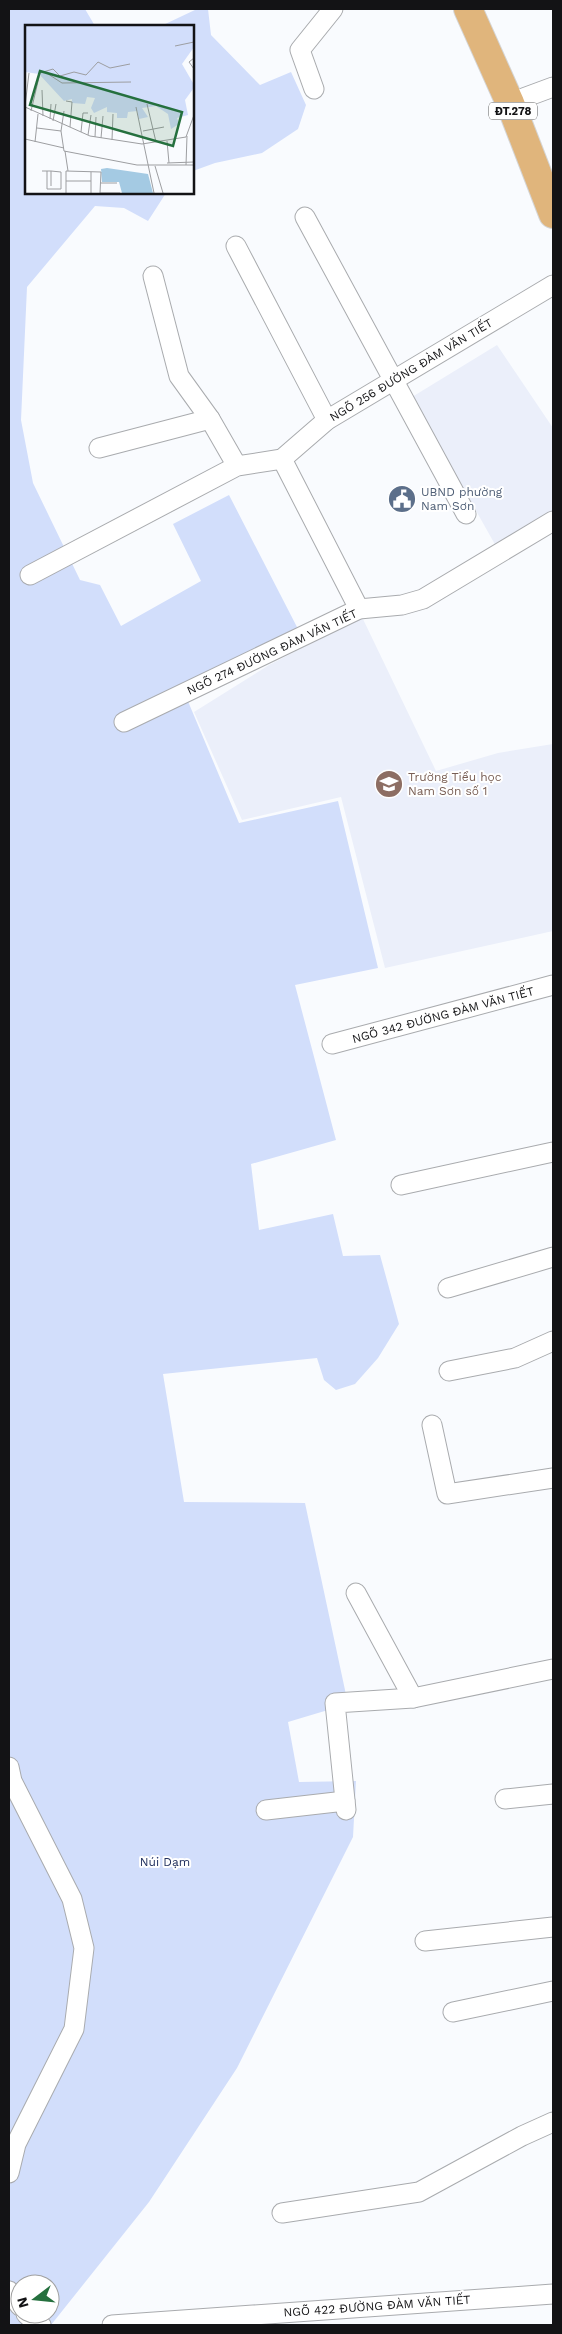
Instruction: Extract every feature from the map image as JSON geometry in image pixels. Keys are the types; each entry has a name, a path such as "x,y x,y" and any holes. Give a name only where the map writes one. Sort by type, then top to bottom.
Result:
{"main road":[{"name":"ĐT.278","path":"468,9 510,103 553,214"}],"street":[{"path":"314,89 300,50 332,9"},
{"path":"510,103 553,87"},
{"path":"305,216 466,514"},
{"path":"236,246 327,420"},
{"path":"153,276 179,376 210,419 237,466"},
{"name":"NGÕ 256 ĐƯỜNG ĐÀM VĂN TIẾT","path":"282,459 327,420 553,285"},
{"path":"99,448 210,419"},
{"path":"30,575 237,466 282,459 359,609"},
{"name":"NGÕ 274 ĐƯỜNG ĐÀM VĂN TIẾT","path":"124,722 359,609 393,606 423,599 553,521"},
{"name":"NGÕ 342 ĐƯỜNG ĐÀM VĂN TIẾT","path":"332,1044 553,985"},
{"path":"401,1185 553,1152"},
{"path":"448,1288 553,1257"},
{"path":"449,1370 516,1358 553,1341"},
{"path":"432,1425 448,1494 553,1478"},
{"path":"356,1592 413,1698"},
{"path":"266,1810 346,1805 335,1703 413,1698 553,1669"},
{"path":"9,1767 12,1781 72,1899 84,1948 74,2029 16,2144 9,2173"},
{"path":"505,1799 553,1794"},
{"path":"425,1941 553,1926"},
{"path":"453,2012 553,1991"},
{"path":"282,2213 419,2192 522,2136 553,2122"},
{"name":"NGÕ 422 ĐƯỜNG ĐÀM VĂN TIẾT","path":"112,2325 553,2294"}],"shaded area":[{"path":"497,345 553,428 553,521 497,548 412,397"},
{"name":"Trường Tiểu học Nam Sơn số 1","path":"362,617 436,771 498,753 553,744 553,931 385,968 341,797 242,820 194,712 269,665"}],"green space":[{"name":"Núi Dạm","path":"9,9 85,9 94,25 25,25 25,194 165,194 148,221 124,208 95,206 27,287 21,420 33,483 80,580 100,585 121,626 201,581 173,524 229,495 298,629 182,687 239,823 338,801 378,968 295,985 336,1140 251,1164 259,1230 333,1214 343,1256 380,1255 399,1324 378,1358 355,1384 336,1390 324,1380 317,1358 163,1374 184,1502 305,1503 348,1704 288,1722 299,1782 356,1781 353,1837 237,2068 149,2202 60,2314 60,2274 10,2274 10,2324 52,2324 9,2325"},
{"path":"197,9 208,9 211,35 260,85 291,72 306,105 298,129 262,153 215,163 194,171 194,25 163,25"}],"place":[{"name":"UBND phường Nam Sơn","path":"402,499"},
{"name":"Trường Tiểu học Nam Sơn số 1","path":"389,784"}]}
